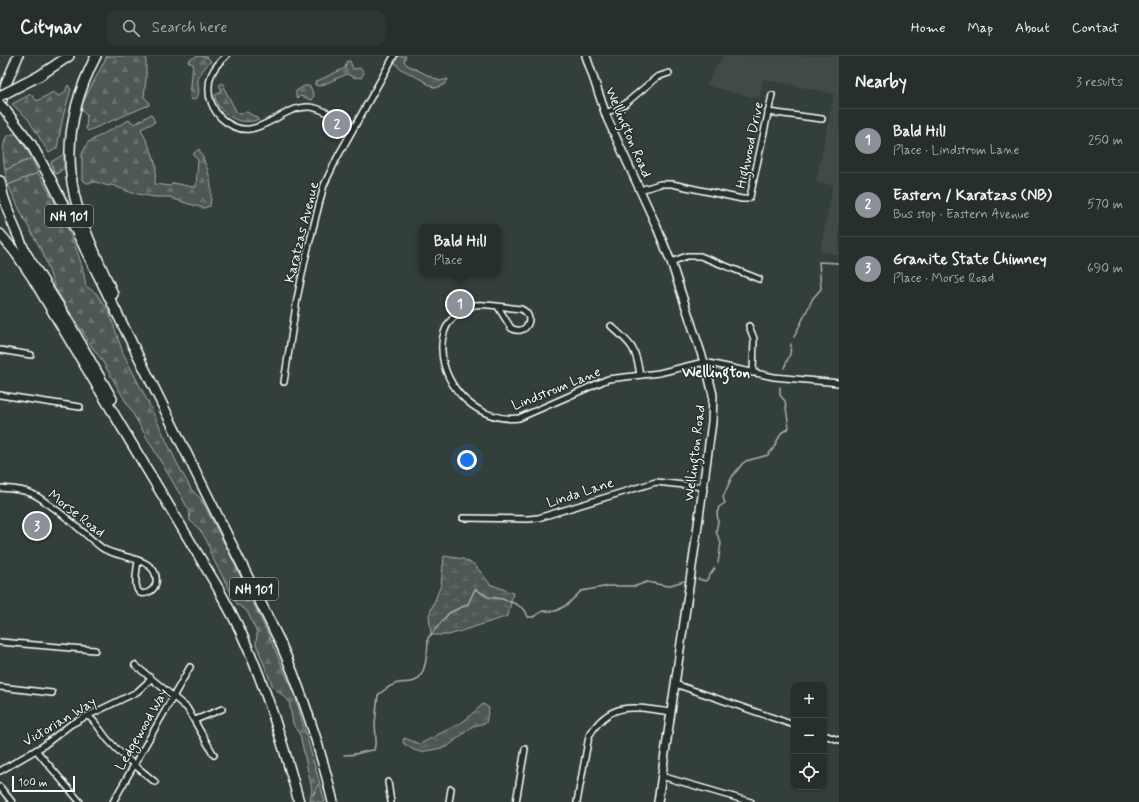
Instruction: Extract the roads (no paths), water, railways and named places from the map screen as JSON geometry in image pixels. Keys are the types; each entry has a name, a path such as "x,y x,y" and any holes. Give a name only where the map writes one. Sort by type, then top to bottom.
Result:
{"highway":[{"path":"2,108 6,84 18,56"},
{"path":"0,96 39,76 69,56"},
{"path":"96,56 83,83 74,111 69,150 70,170 78,209 86,233 116,301 123,327"},
{"name":"NH 101","path":"2,108 23,132 38,157 266,613 290,665 310,719 333,802"},
{"path":"0,181 3,196 25,252 65,316 162,492"},
{"name":"NH 101","path":"0,234 15,252 32,277 141,460 162,492 218,588 243,636 277,725 299,802"}],"main road":[{"name":"Wellington Road","path":"586,56 606,114 671,262 711,385 713,408 703,487 658,802"}],"street":[{"path":"226,56 216,66 211,75 209,90 214,108 219,116 227,122 240,128 259,127 295,109 310,107 327,112 352,130"},
{"name":"Karatzas Avenue","path":"284,382 298,291 318,207 330,171 394,56"},
{"path":"606,114 625,104 657,77 669,73"},
{"name":"Highwood Drive","path":"640,190 665,184 747,199 750,197 772,95"},
{"path":"768,112 822,119"},
{"path":"671,262 687,256 700,256 759,279"},
{"name":"Lindstrom Lane","path":"498,307 511,328 518,331 527,326 529,319 524,311 498,307 478,304 461,311 450,321 447,326 442,345 444,366 452,384 470,404 485,414 507,419 519,418 599,382 613,378 666,372 704,362"},
{"path":"611,326 636,353 640,375"},
{"path":"749,326 754,339 753,373"},
{"path":"0,350 31,355"},
{"path":"704,362 794,380 839,383"},
{"path":"0,395 80,407"},
{"name":"Linda Lane","path":"463,518 538,518 656,482 703,487"},
{"name":"Morse Road","path":"0,488 31,493 64,515 105,550 138,561 147,564 154,570 156,575 156,585 153,590 149,592 140,592 136,588 138,561"},
{"path":"0,642 95,650"},
{"path":"135,665 187,708 214,755"},
{"name":"Ledgewood Way","path":"113,802 190,667"},
{"name":"Victorian Way","path":"0,771 36,750 70,725 137,692 151,679"},
{"path":"675,684 791,724"},
{"path":"0,687 52,693"},
{"path":"577,802 589,736 594,727 601,720 618,710 627,707 670,712"},
{"path":"195,720 222,709"},
{"path":"88,716 120,753 155,782"},
{"path":"827,736 839,740"},
{"path":"516,802 525,749"},
{"path":"36,750 80,802"},
{"path":"661,776 751,802"},
{"path":"388,782 391,802"},
{"path":"0,788 12,802"},
{"path":"449,802 451,789"}],"waterway":[{"path":"794,337 813,298 821,289 819,262 838,263"},
{"path":"784,368 790,354 791,344"},
{"path":"718,563 721,543 716,532 718,521 717,513 719,507 725,503 723,497 732,477 746,461 768,455 773,449 781,433 789,428 785,401 780,395 780,387"},
{"path":"698,579 706,581 715,568"},
{"path":"344,755 352,755 374,750 376,740 375,723 378,695 393,685 413,682 419,678 426,662 428,638 449,613 468,604 475,589 488,597 502,599 516,604 525,610 528,617 533,617 543,611 556,611 568,604 581,591 609,586 636,586 647,582 667,586 684,581"},
{"path":"313,795 318,785"}],"place":[{"name":"Eastern / Karatzas (NB)","path":"337,124"},
{"name":"Bald Hill","path":"460,304"},
{"name":"Granite State Chimney","path":"37,526"}],"district":[{"name":"Wellington","path":"716,372"}]}
